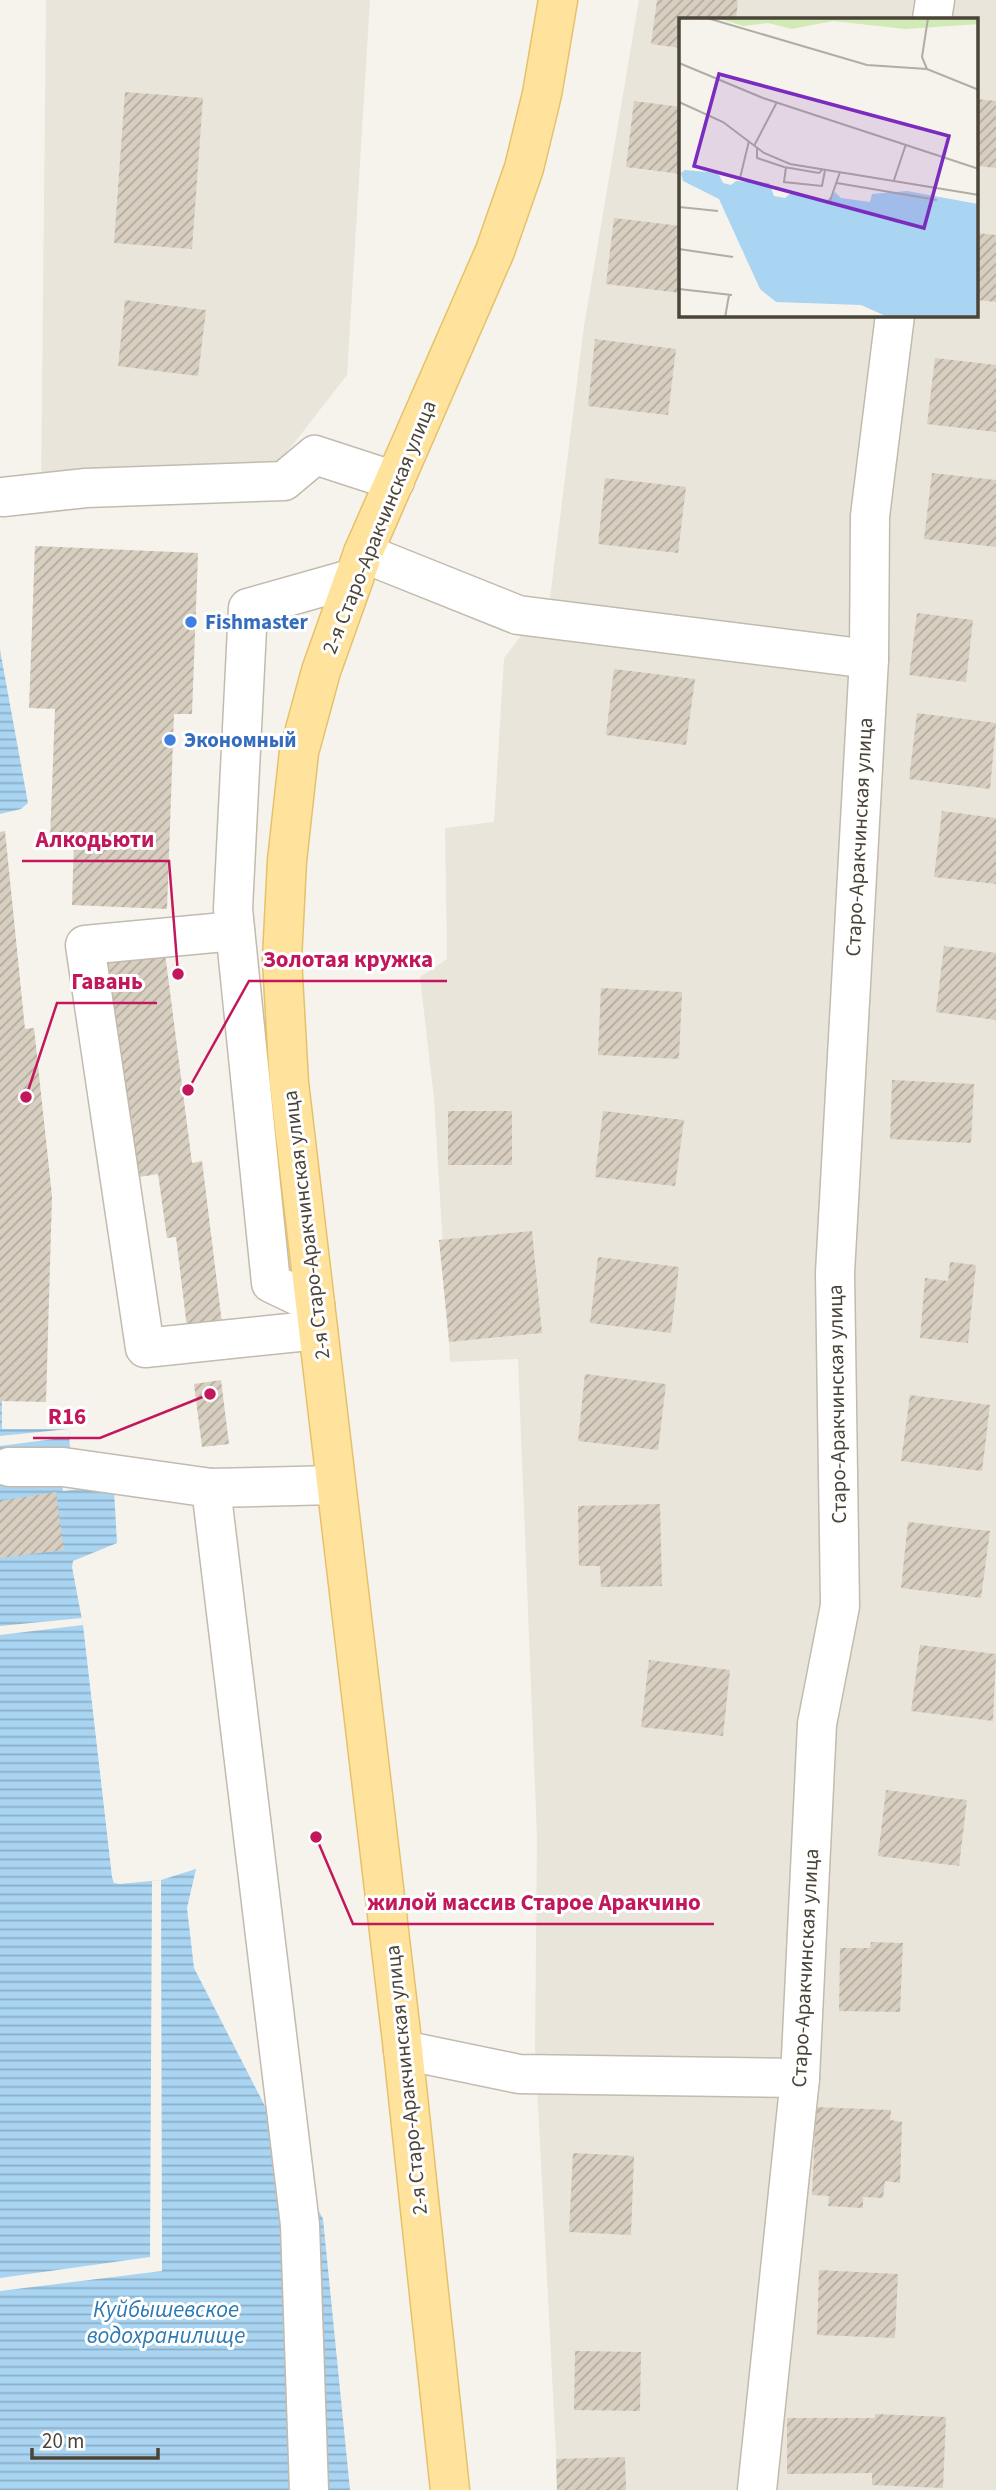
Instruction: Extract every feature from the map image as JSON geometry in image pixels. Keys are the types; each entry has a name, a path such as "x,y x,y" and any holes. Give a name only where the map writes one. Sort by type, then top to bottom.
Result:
{"main road":[{"name":"2-я Старо-Аракчинская улица","path":"450,2490 403,2050 289,1083 282,959 287,862 299,752 321,671 359,566 495,251 524,169 542,94 558,0"}],"street":[{"path":"932,18 935,0"},
{"name":"Старо-Аракчинская улица","path":"757,2490 800,2078 817,1724 840,1606 835,1273 869,659 870,516 895,317"},
{"path":"3,497 86,488 285,481 315,455 395,481"},
{"path":"317,1317 271,1283 235,931 233,909 248,608 359,566 518,615 869,659"},
{"path":"235,931 85,945 145,1348 317,1317"},
{"path":"9,1467 63,1467 211,1488 335,1485"},
{"path":"211,1488 300,2225 309,2490"},
{"path":"403,2050 519,2074 800,2078"}],"shaded area":[{"path":"46,0 370,0 347,375 250,500 41,501"},
{"path":"639,0 996,0 996,2490 558,2490 535,2047 537,1837 518,1359 450,1362 434,1099 420,977 447,959 445,828 494,822 504,658 550,598 584,326"}],"water":[{"path":"0,650 28,803 21,809 0,814"},
{"name":"Куйбышевское водохранилище","path":"0,1200 2,1429 69,1429 70,1451 61,1476 63,1491 108,1486 114,1490 117,1543 73,1561 72,1567 83,1625 112,1877 114,1883 120,1884 161,1880 196,1869 187,1908 194,1968 323,2219 350,2490 0,2490"}],"pier":[{"path":"69,1429 69,1437 0,1446 0,1436"},
{"path":"82,1618 83,1625 0,1635 0,1626"},
{"path":"161,1880 162,2271 0,2291 0,2278 150,2257 152,1881"}],"building":[{"path":"657,0 738,0 736,18 679,18 679,48 651,44"},
{"path":"125,92 203,98 192,249 114,243"},
{"path":"978,99 996,101 996,168 978,166"},
{"path":"634,101 679,107 679,174 626,167"},
{"path":"614,218 679,226 679,293 606,284"},
{"path":"978,233 996,235 996,302 978,300"},
{"path":"125,300 206,310 198,376 118,366"},
{"path":"595,339 676,349 668,415 588,406"},
{"path":"935,358 996,365 996,432 927,424"},
{"path":"932,473 996,480 996,547 924,539"},
{"path":"605,478 686,487 678,553 598,544"},
{"path":"35,546 198,553 192,714 174,714 167,909 72,905 74,840 50,839 55,709 29,708"},
{"path":"917,613 973,620 966,682 909,675"},
{"path":"614,669 695,679 686,745 606,735"},
{"path":"917,713 996,723 990,789 909,779"},
{"path":"942,811 996,818 996,884 934,877"},
{"path":"5,831 25,1029 34,1028 52,1196 46,1402 0,1401 0,832"},
{"path":"944,946 996,953 996,1020 936,1012"},
{"path":"165,953 192,1163 202,1161 223,1331 188,1336 176,1237 167,1238 158,1174 139,1177 131,1115 125,1116 105,960"},
{"path":"601,988 682,992 679,1059 598,1055"},
{"path":"892,1080 974,1084 971,1143 890,1139"},
{"path":"448,1111 512,1111 512,1165 448,1165"},
{"path":"603,1111 684,1120 675,1186 595,1177"},
{"path":"532,1231 542,1333 449,1342 439,1240"},
{"path":"598,1257 679,1267 671,1333 590,1323"},
{"path":"950,1262 976,1265 968,1343 920,1338 925,1278 948,1281"},
{"path":"585,1374 666,1384 658,1450 578,1441"},
{"path":"221,1380 229,1444 202,1447 194,1384"},
{"path":"910,1395 990,1405 982,1471 901,1461"},
{"path":"56,1492 64,1550 0,1558 0,1501"},
{"path":"660,1504 662,1586 601,1587 600,1566 579,1566 578,1506"},
{"path":"908,1522 990,1531 981,1598 901,1588"},
{"path":"920,1645 996,1654 993,1721 911,1711"},
{"path":"649,1660 730,1670 723,1736 641,1727"},
{"path":"886,1790 967,1800 959,1866 878,1856"},
{"path":"871,1942 903,1943 900,2012 839,2011 840,1948 870,1948"},
{"path":"816,2107 891,2110 890,2120 902,2122 900,2183 885,2181 883,2198 863,2197 863,2208 828,2206 829,2196 812,2195"},
{"path":"573,2153 634,2156 631,2235 569,2232"},
{"path":"819,2270 898,2274 895,2338 817,2335"},
{"path":"575,2351 641,2352 640,2411 574,2410"},
{"path":"875,2414 946,2417 943,2488 872,2485 872,2473 787,2474 787,2418 875,2418"},
{"path":"625,2457 626,2490 557,2490 556,2459"}],"place":[{"name":"Fishmaster","path":"191,622"},
{"name":"Экономный","path":"170,740"},
{"name":"Алкодьюти","path":"178,974"},
{"name":"Золотая кружка","path":"188,1090"},
{"name":"Гавань","path":"26,1097"},
{"name":"R16","path":"210,1394"},
{"name":"жилой массив Старое Аракчино","path":"316,1837"}]}
